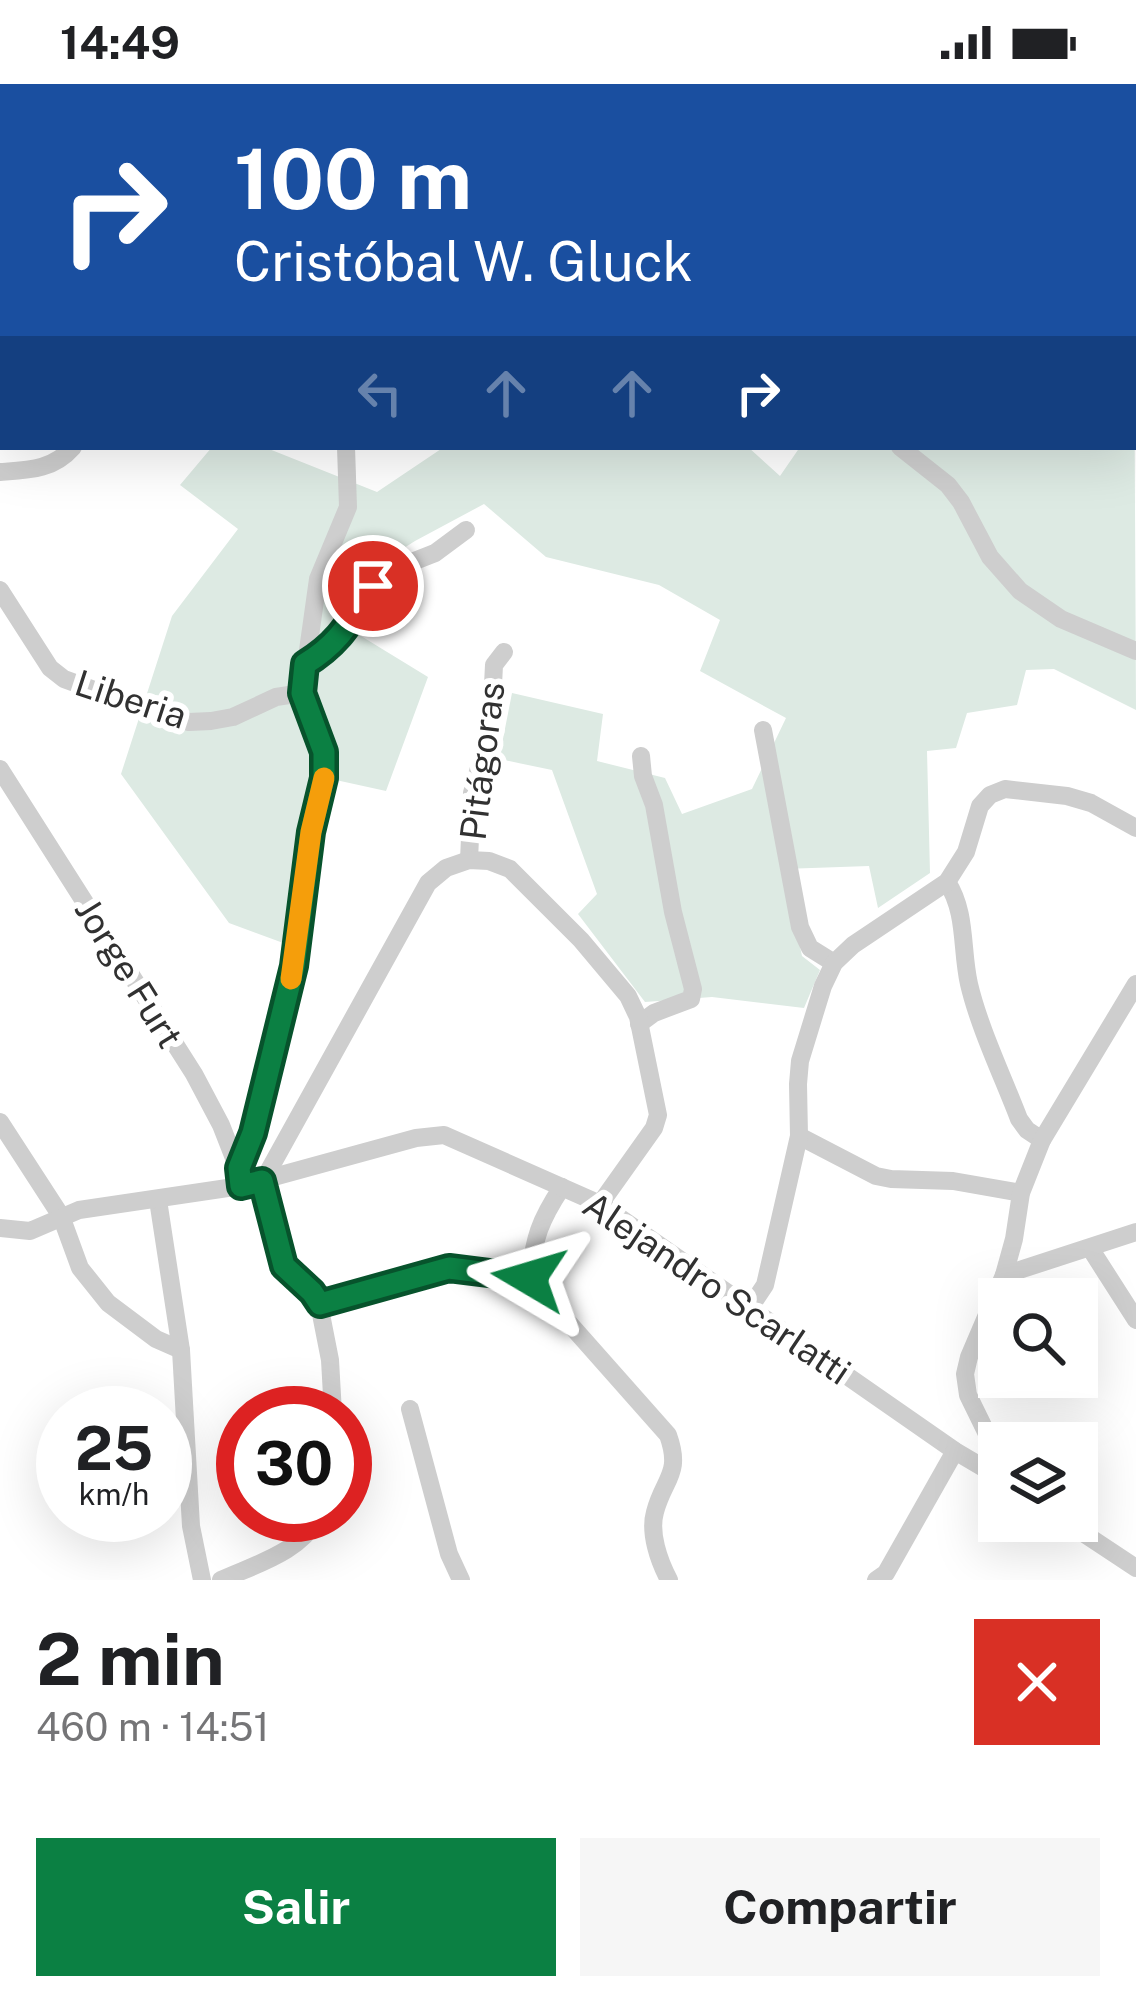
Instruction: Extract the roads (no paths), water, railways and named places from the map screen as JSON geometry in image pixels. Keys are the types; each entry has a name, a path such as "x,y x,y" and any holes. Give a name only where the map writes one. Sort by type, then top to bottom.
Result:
{"street":[{"path":"0,472 40,469 71,450"},
{"path":"240,1177 294,966 311,832 324,778 324,752 302,693 318,579 348,507 346,450"},
{"path":"904,450 948,485 990,557 1020,591 1061,619 1136,651"},
{"path":"305,664 340,638 384,573 435,553 466,530"},
{"name":"Liberia","path":"0,590 50,668 64,679 160,714 189,722 211,721 276,697 302,693"},
{"name":"Pitágoras","path":"504,652 491,680 491,725 472,793 469,860 510,869 581,940 628,996 639,1024 658,1115 654,1128 600,1204"},
{"path":"763,730 800,927 810,948 834,963"},
{"path":"639,1024 691,999 692,988 641,756"},
{"name":"Jorge Furt","path":"0,769 194,1074 221,1125 240,1177"},
{"path":"751,1306 765,1285 799,1136 800,1061 834,963 946,882 966,852 980,806 990,795 1005,789 1026,790 1079,800 1136,828"},
{"path":"331,1386 320,1304 284,1266 262,1181 428,883 446,868 469,860"},
{"path":"946,882 961,914 969,983 1019,1119 1042,1140"},
{"path":"981,1422 968,1395 965,1374 1004,1274 1022,1192 1042,1140 1136,984"},
{"path":"0,1122 61,1216 80,1268 108,1303 156,1340 181,1350"},
{"name":"Alejandro Scarlatti","path":"0,1228 30,1231 79,1210 158,1200 240,1177 262,1181 444,1135 600,1204 978,1464"},
{"path":"799,1136 891,1179 953,1181 1022,1192"},
{"path":"529,1278 541,1218 562,1186"},
{"path":"158,1200 181,1350 191,1526 202,1580"},
{"path":"1004,1274 1136,1232"},
{"path":"1090,1248 1136,1320"},
{"path":"320,1304 449,1268 529,1278 668,1435 675,1466 654,1514 654,1530 669,1580"},
{"path":"410,1409 449,1554 461,1580"},
{"path":"884,1578 956,1450"},
{"path":"221,1580 297,1542"},
{"path":"1097,1542 1136,1568"}]}
